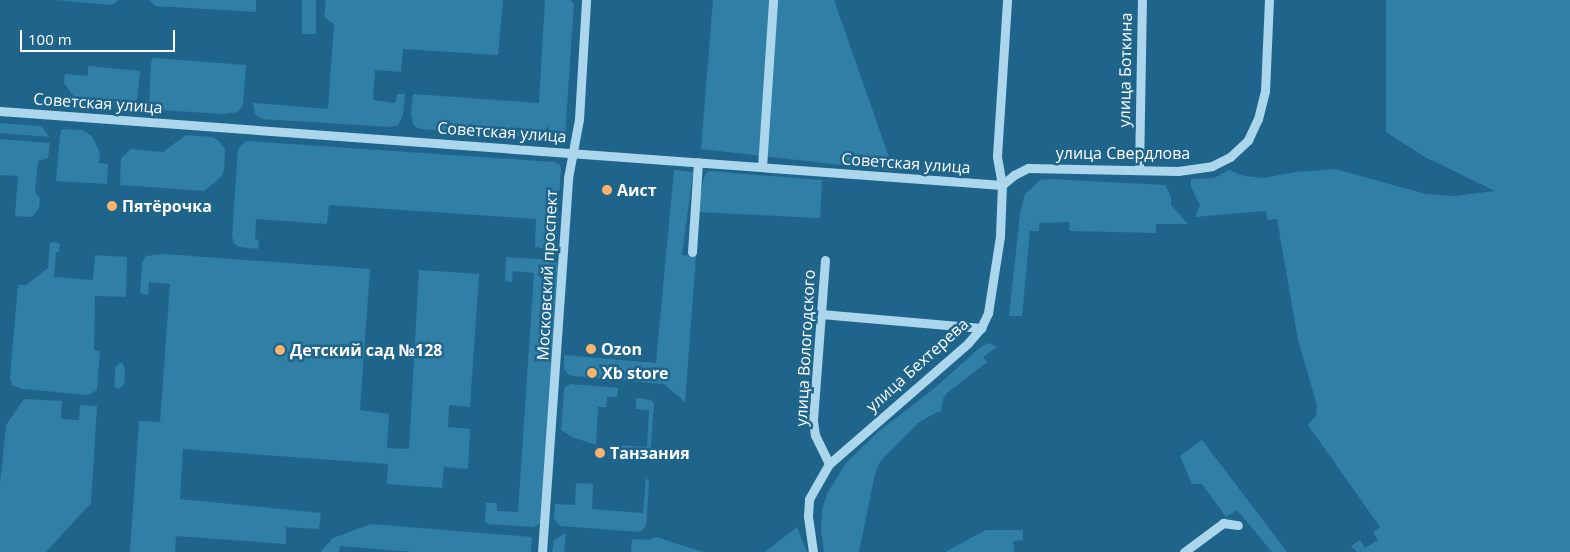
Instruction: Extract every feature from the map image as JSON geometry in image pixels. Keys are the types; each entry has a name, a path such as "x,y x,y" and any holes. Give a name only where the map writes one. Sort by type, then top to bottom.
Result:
{"street":[{"name":"Московский проспект","path":"542,552 568,178 579,119 586,0"},
{"path":"762,167 773,0"},
{"name":"улица Бехтерева","path":"813,552 808,515 809,499 829,464 896,404 948,362 981,328 988,313 994,287 1000,236 1002,185 997,156 1007,0"},
{"name":"улица Боткина","path":"1139,170 1142,0"},
{"name":"улица Свердлова","path":"1002,185 1014,175 1028,168 1178,171 1212,166 1230,157 1248,140 1258,119 1265,91 1269,0"},
{"name":"Советская улица","path":"0,111 1002,185"},
{"path":"692,252 698,162"},
{"name":"улица Вологодского","path":"825,260 813,421 815,435 829,464"},
{"path":"821,314 981,328"},
{"path":"1184,552 1224,523 1238,525"}],"shaded area":[{"path":"55,0 118,0 113,5"},
{"path":"149,0 256,0 256,12 155,6"},
{"path":"302,0 316,0 316,34 302,34"},
{"path":"326,0 503,0 498,55 403,49 401,72 375,70 373,100 395,103 397,94 405,94 403,115 398,125 390,127 262,119 255,114 253,103 328,109 334,24 324,17"},
{"path":"545,0 570,0 574,4 565,136 561,139 420,129 414,126 411,115 413,94 539,103"},
{"path":"713,0 834,0 890,160 915,170 895,171 701,149"},
{"path":"1386,0 1570,0 1570,552 1357,552 1351,546 1360,540 1365,548 1378,540 1373,532 1380,527 1308,425 1316,416 1317,405 1298,340 1277,219 1267,220 1266,211 1195,217 1200,205 1191,187 1191,179 1214,178 1229,170 1244,176 1263,178 1296,172 1335,169 1426,194 1455,196 1495,191 1425,157 1386,132"},
{"path":"153,58 246,65 243,105 238,112 225,114 158,110 149,107 151,63"},
{"path":"88,66 140,71 137,99 129,106 84,102 75,98 64,83 65,74 88,76"},
{"path":"0,123 39,126 43,128 49,137 0,133"},
{"path":"62,129 82,130 92,136 100,153 99,163 108,164 107,184 56,181"},
{"path":"186,135 212,137 219,141 225,150 224,171 220,178 204,191 120,185 121,158 131,149 163,152"},
{"path":"0,139 50,143 48,158 38,161 35,192 40,198 39,208 32,217 15,216 18,176 0,175"},
{"path":"246,141 554,162 559,164 561,168 556,243 548,249 535,247 536,219 329,205 327,224 256,219 255,239 259,240 258,249 239,247 234,243 232,236 238,149"},
{"path":"674,170 693,172 682,255 696,256 685,402 664,384 573,376 564,369 564,355 656,363"},
{"path":"709,171 822,180 820,218 698,212 703,180"},
{"path":"1040,180 1165,185 1171,196 1171,205 1188,224 1156,224 1156,233 1070,231 1069,222 1039,223 1039,231 1030,231 1022,316 1009,316 1020,214 1025,194"},
{"path":"50,243 60,244 59,252 56,252 54,277 93,280 95,255 127,257 126,297 95,296 94,350 100,351 97,390 88,395 22,389 12,385 10,377 18,285 26,285 48,268"},
{"path":"165,254 370,269 360,410 389,414 387,448 409,449 419,270 479,274 470,407 449,405 448,427 470,429 468,469 444,467 442,488 387,484 388,464 183,449 180,499 321,513 319,529 286,527 286,544 176,536 175,552 130,552 139,421 160,422 170,284 149,282 148,295 140,293 142,263 146,256"},
{"path":"506,257 551,260 557,263 559,268 541,523 533,527 488,524 485,521 486,503 497,503 497,511 518,512 534,273 513,271 512,282 505,281"},
{"path":"989,343 997,347 983,357 987,362 947,393 943,399 941,412 937,412 918,423 880,462 875,474 859,552 824,552 821,529 822,509 828,492 846,463 879,431 931,391 982,346"},
{"path":"122,362 125,369 124,384 119,389 114,387 115,372 116,366"},
{"path":"571,384 618,388 617,397 607,397 606,407 598,407 596,445 572,437 561,430 564,391 565,387"},
{"path":"636,398 651,400 654,403 651,447 645,451 617,449 617,445 647,447 649,410 636,409"},
{"path":"24,399 62,401 61,419 79,420 80,405 97,406 91,503 46,552 0,552 0,485 6,425"},
{"path":"1202,440 1287,552 1272,552 1237,510 1226,517 1202,484 1192,484 1180,456"},
{"path":"646,477 649,483 646,526 640,532 560,526 554,519 555,504 575,505 576,483 593,484 592,509 643,513"},
{"path":"371,524 532,537 531,552 413,552 340,546 339,552 320,552 333,538"},
{"path":"797,527 807,552 765,552"},
{"path":"986,530 1023,530 1023,540 1013,541 1014,552 945,552"},
{"path":"566,533 564,552 552,552 554,540"},
{"path":"656,537 703,552 631,552 632,539 650,540"}],"place":[{"name":"Аист","path":"607,190"},
{"name":"Пятёрочка","path":"112,206"},
{"name":"Ozon","path":"591,349"},
{"name":"Детский сад №128","path":"280,350"},
{"name":"Xb store","path":"592,373"},
{"name":"Танзания","path":"600,453"}]}
